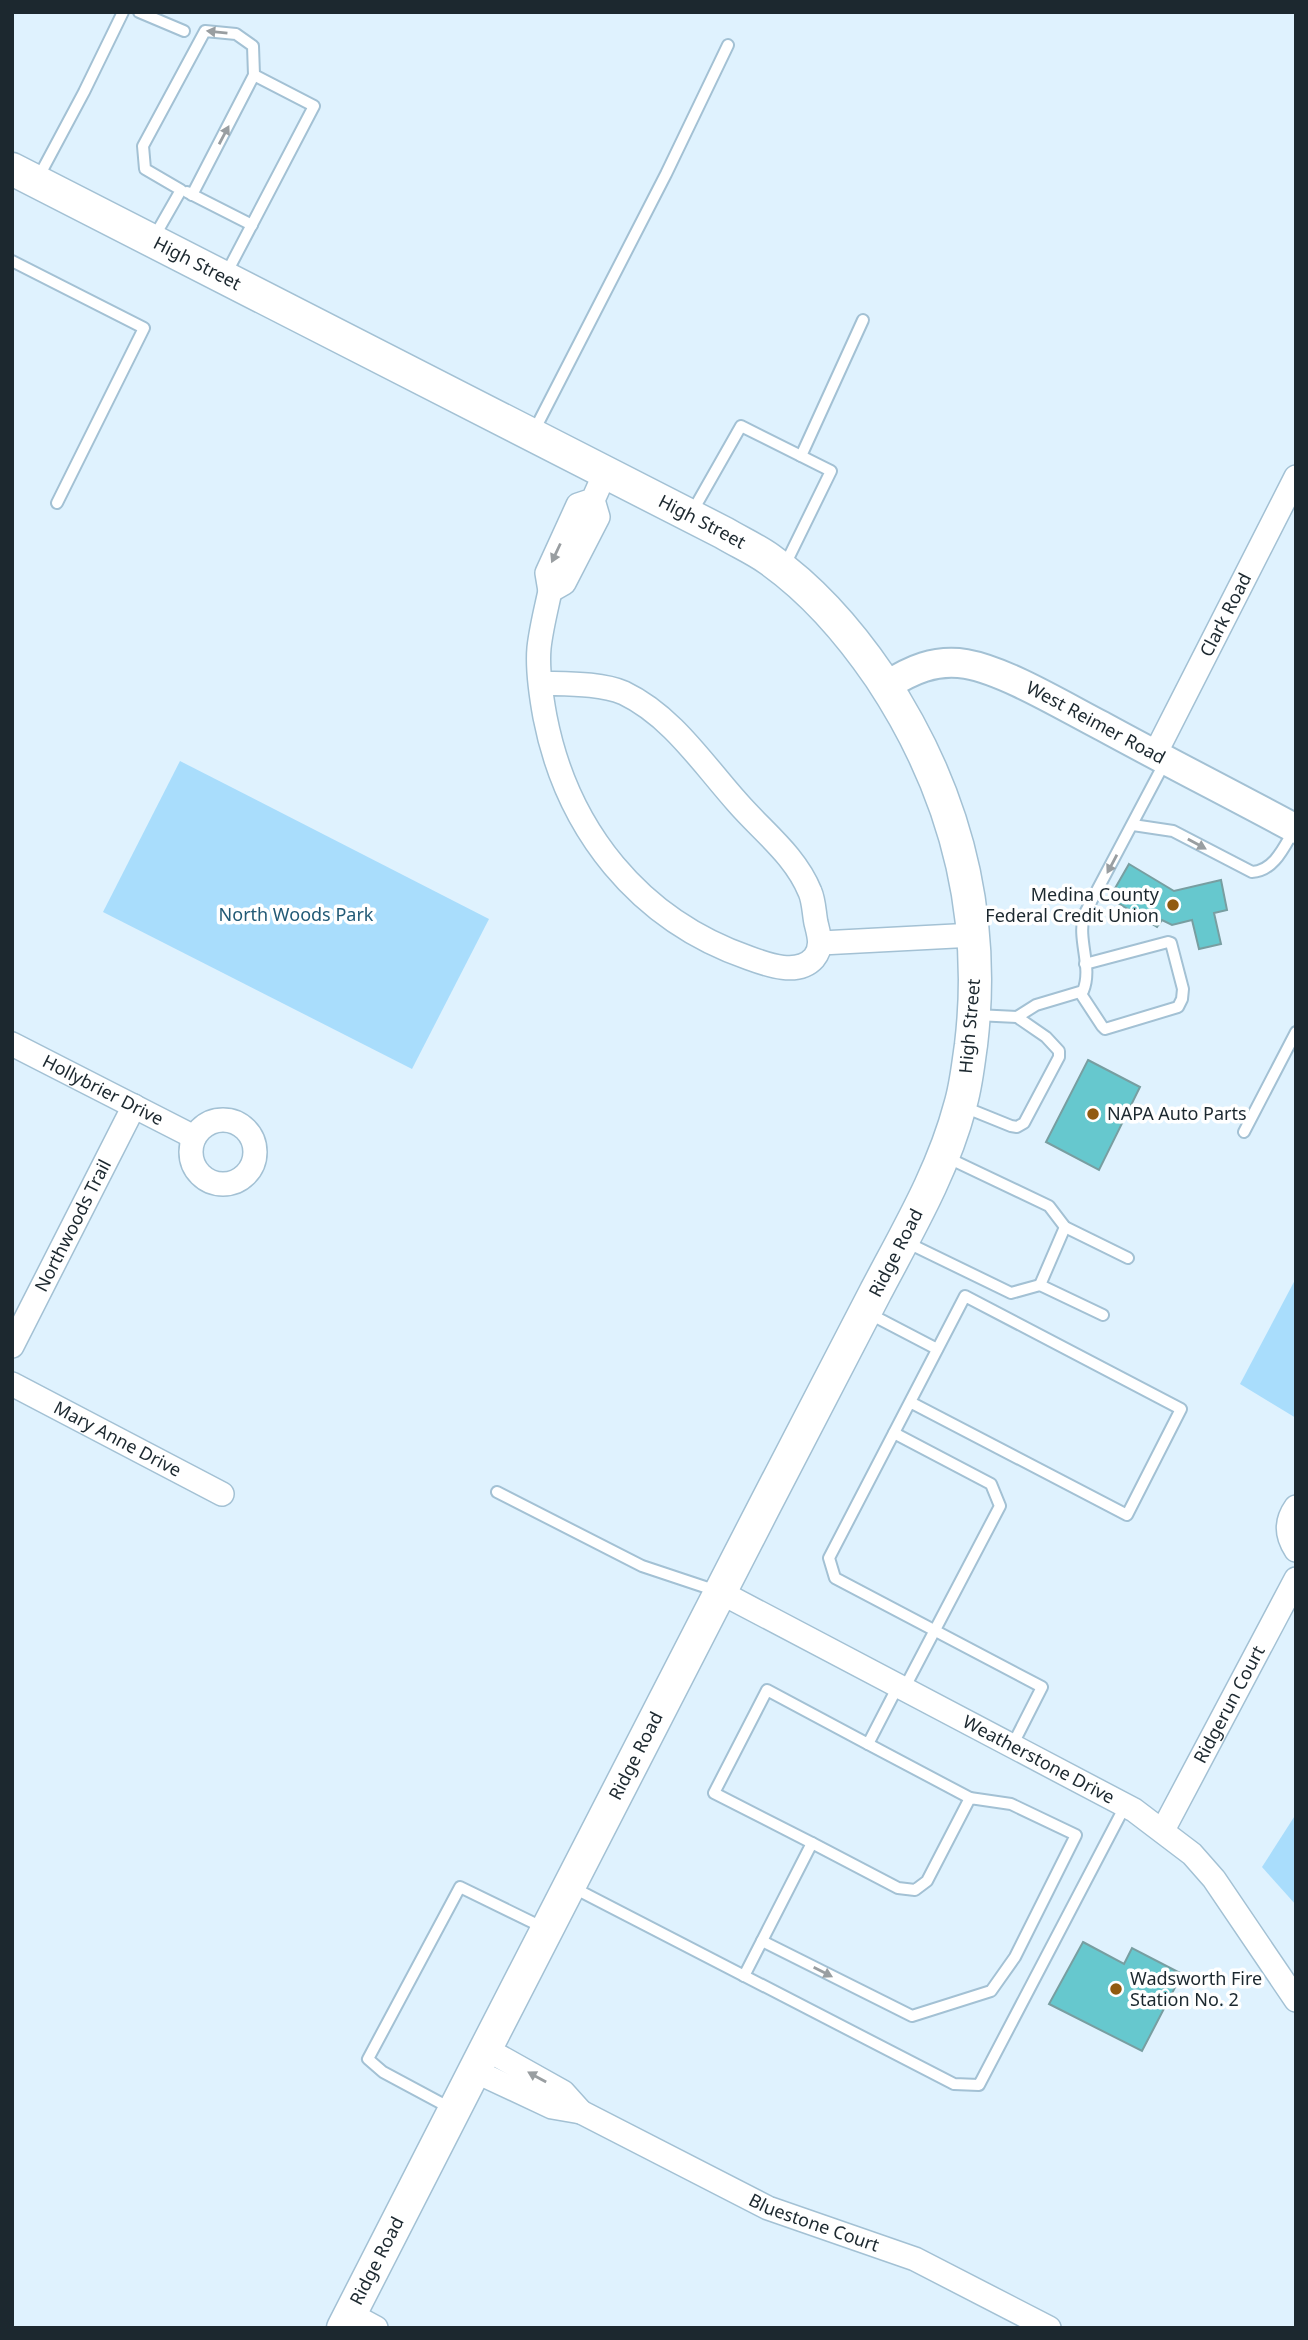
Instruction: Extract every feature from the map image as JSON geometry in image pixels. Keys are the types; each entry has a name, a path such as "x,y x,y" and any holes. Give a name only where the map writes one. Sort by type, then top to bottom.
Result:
{"main road":[{"name":"High Street","path":"24,175 532,436 599,486 690,516 765,556 837,620 865,654 921,744 942,793 959,845 970,897 974,935 974,1015 961,1105 930,1186"},
{"name":"Ridge Road","path":"357,2323 480,2060 930,1186"}],"street":[{"name":"Clark Road","path":"1160,757 1296,477"},
{"path":"540,683 580,684 622,692 659,714 790,857 810,893 821,943 813,959 793,969 766,964 734,953 686,930 627,882 597,846 566,789 551,751 540,683 539,649 550,591 547,573 578,505 599,486"},
{"name":"West Reimer Road","path":"886,686 912,670 938,663 966,664 997,674 1056,702 1295,829"},
{"path":"821,943 974,935"},
{"name":"Hollybrier Drive","path":"12,1044 194,1137"},
{"name":"Northwoods Trail","path":"12,1346 134,1106"},
{"name":"Mary Anne Drive","path":"12,1384 222,1494"},
{"path":"1296,1507 1289,1520 1288,1531 1296,1549"},
{"name":"Ridgerun Court","path":"1163,1830 1296,1579"},
{"name":"Weatherstone Drive","path":"720,1592 1125,1806 1163,1830 1192,1854 1214,1878 1296,2000"},
{"name":"Bluestone Court","path":"480,2060 563,2092 581,2112 768,2208 904,2255 1049,2328"}],"lane":[{"path":"24,175 84,92 123,12"},
{"path":"139,12 184,31"},
{"path":"192,195 254,75 253,47 236,34 205,30 143,146 145,169 181,190 252,225"},
{"path":"532,436 666,174 728,45"},
{"path":"224,278 314,106 254,75"},
{"path":"152,241 181,190"},
{"path":"12,261 144,328 57,503"},
{"path":"801,456 863,320"},
{"path":"690,516 741,426 831,471 782,569"},
{"path":"1081,994 1086,982 1081,932 1084,915 1133,825 1160,757"},
{"path":"1133,825 1173,831 1252,872 1269,867 1295,829"},
{"path":"1081,994 1105,1029 1178,1007 1183,996 1171,943 1168,942 1085,964"},
{"path":"1017,1017 1036,1005 1081,994"},
{"path":"961,1105 1017,1127 1024,1123 1059,1057 1059,1051 1046,1037 1017,1017 974,1015"},
{"path":"1244,1132 1296,1032"},
{"path":"942,1155 1049,1206 1065,1227 1128,1258"},
{"path":"1040,1284 1065,1227"},
{"path":"902,1240 1011,1293 1040,1284 1103,1315"},
{"path":"909,1402 1128,1515 1181,1409 965,1296 909,1402 829,1558 835,1578 1042,1687 1012,1746"},
{"path":"865,1312 937,1349"},
{"path":"869,1744 935,1631 1000,1506 990,1484 894,1433"},
{"path":"497,1492 642,1566 720,1592"},
{"path":"762,1941 912,2016 991,1991 1015,1957 1076,1835 1011,1804 970,1798 767,1690 714,1793 898,1888 915,1890 927,1881 970,1798"},
{"path":"569,1886 954,2084 979,2085 1125,1806"},
{"path":"744,1976 812,1843"},
{"path":"455,2110 383,2072 368,2059 460,1887 547,1929"}],"green space":[{"name":"North Woods Park","path":"180,761 489,919 412,1069 103,912"},
{"path":"1296,1278 1296,1418 1240,1384"},
{"path":"1296,1814 1296,1905 1262,1867"}],"building":[{"name":"Medina County Federal Credit Union","path":"1129,864 1174,891 1221,880 1227,910 1214,913 1221,944 1199,949 1192,920 1172,925 1162,920 1157,927 1113,900 1114,890"},
{"name":"NAPA Auto Parts","path":"1088,1060 1140,1087 1099,1170 1046,1142"},
{"name":"Wadsworth Fire Station No. 2","path":"1083,1942 1124,1964 1132,1948 1182,1974 1142,2051 1049,2004"}],"place":[{"name":"Medina County Federal Credit Union","path":"1173,905"},
{"name":"NAPA Auto Parts","path":"1093,1114"},
{"name":"Wadsworth Fire Station No. 2","path":"1116,1989"}]}
